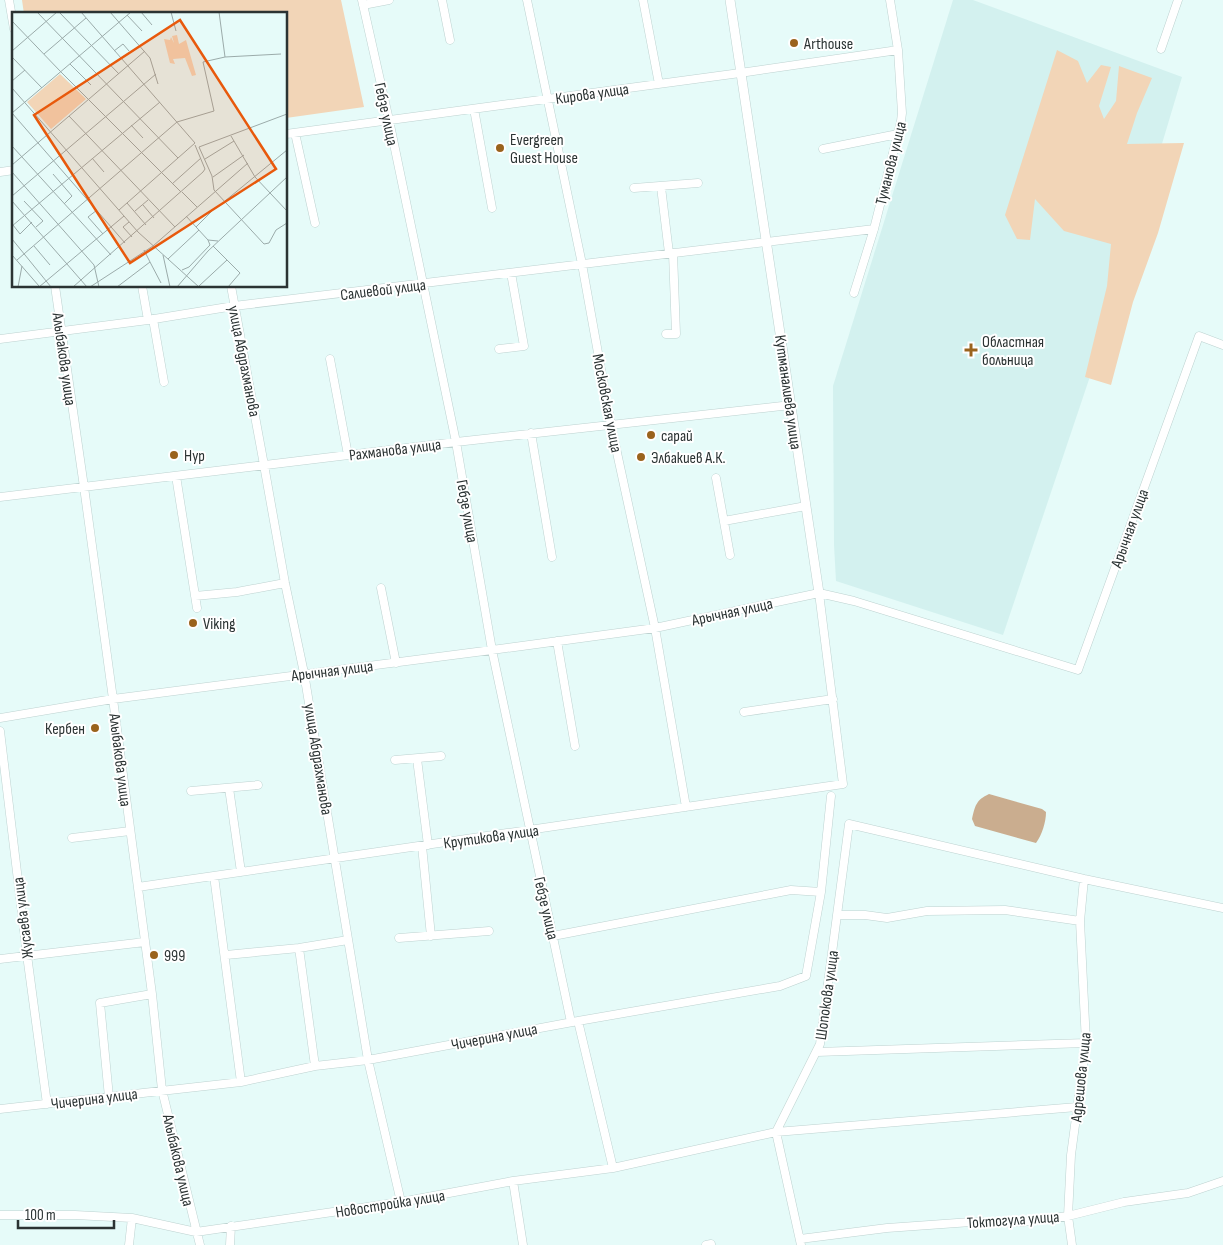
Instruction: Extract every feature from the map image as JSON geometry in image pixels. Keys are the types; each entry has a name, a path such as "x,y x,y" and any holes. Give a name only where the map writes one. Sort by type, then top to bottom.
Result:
{"street":[{"path":"9,0 12,17"},
{"path":"362,2 389,0"},
{"path":"442,0 450,40"},
{"name":"Московская улица","path":"527,0 582,264 611,424 655,628 686,807"},
{"path":"642,0 659,84"},
{"name":"Кутманалиева улица","path":"730,0 819,593 843,784"},
{"name":"Туманова улица","path":"854,293 874,229 902,113 898,50 890,0"},
{"path":"1161,49 1178,0"},
{"name":"Гебзе улица","path":"362,2 389,120 456,442 492,650 529,830 553,936 613,1168"},
{"name":"Кирова улица","path":"290,134 898,50"},
{"path":"474,109 492,208"},
{"path":"290,134 315,223"},
{"path":"823,149 898,134"},
{"path":"634,188 698,183"},
{"path":"661,187 671,253 676,334 666,334"},
{"name":"Салиевой улица","path":"0,339 151,320 234,306 874,229"},
{"path":"499,349 524,346 511,273"},
{"name":"Алыбакова улица","path":"55,288 113,698 152,994 162,1090 200,1245"},
{"path":"143,288 164,382"},
{"name":"улица Абдрахманова","path":"230,288 285,583 304,674 368,1060 401,1202"},
{"name":"Арычная улица","path":"0,718 113,698 396,663 655,628 819,593 854,601 1078,670 1199,336 1223,345"},
{"path":"330,359 348,455"},
{"name":"Рахманова улица","path":"0,497 456,442 791,405"},
{"path":"531,434 552,557"},
{"path":"176,476 197,608"},
{"path":"716,478 730,555"},
{"path":"724,521 806,506"},
{"path":"195,596 236,592 285,583"},
{"path":"381,588 396,663"},
{"path":"557,641 575,746"},
{"path":"744,712 832,699"},
{"name":"Жусаева улица","path":"0,731 47,1104"},
{"path":"395,760 441,756"},
{"path":"417,759 431,936"},
{"name":"Крутикова улица","path":"138,887 843,784"},
{"path":"191,792 258,785"},
{"path":"229,788 241,872"},
{"name":"Чичерина улица","path":"0,1109 241,1082 315,1066 368,1060 575,1021 780,986 806,976 821,892 831,796"},
{"path":"0,806 9,805"},
{"name":"Шопокова улица","path":"776,1132 820,1044 849,824 1084,879"},
{"path":"72,838 130,831"},
{"path":"214,876 226,955 241,1082"},
{"path":"1084,879 1223,908"},
{"name":"Адрешова улица","path":"1072,1245 1068,1216 1071,1155 1086,1043 1080,921 1084,879"},
{"path":"553,936 790,890 821,892"},
{"path":"837,915 887,918 927,911 1005,910 1080,921"},
{"path":"399,938 489,931"},
{"path":"226,955 299,948 348,940"},
{"path":"0,958 145,942"},
{"path":"299,948 315,1066"},
{"path":"108,1096 100,1003 152,994"},
{"path":"816,1052 1086,1043"},
{"name":"Новостройка улица","path":"0,1215 75,1215 132,1218 196,1232 401,1202 513,1181 613,1168 776,1132 1077,1107"},
{"path":"776,1132 800,1242"},
{"path":"513,1181 523,1245"},
{"name":"Токтогула улица","path":"800,1242 887,1228 971,1222 1022,1222 1068,1216 1124,1202 1188,1193 1223,1181"},
{"path":"129,1245 132,1218"},
{"path":"230,1245 232,1226"}],"shaded area":[{"path":"22,0 341,0 364,107 288,118 288,12 24,12"},
{"name":"Областная больница","path":"953,0 973,0 1182,77 1111,314 1003,635 836,581 833,386"},
{"path":"1057,50 1078,61 1087,83 1101,65 1111,67 1099,106 1104,119 1116,101 1119,66 1152,78 1137,113 1127,144 1184,143 1158,233 1133,302 1111,385 1085,377 1107,286 1111,244 1064,231 1035,199 1030,240 1017,239 1005,215"},
{"path":"989,794 1042,809 1046,812 1043,828 1036,843 975,826 972,819 975,807 981,799"}],"place":[{"name":"Arthouse","path":"794,43"},
{"name":"Evergreen Guest House","path":"500,148"},
{"name":"Областная больница","path":"971,350"},
{"name":"сарай","path":"651,435"},
{"name":"Нур","path":"174,455"},
{"name":"Элбакиев А.К.","path":"641,457"},
{"name":"Viking","path":"193,623"},
{"name":"Кербен","path":"95,728"},
{"name":"999","path":"154,955"}]}
